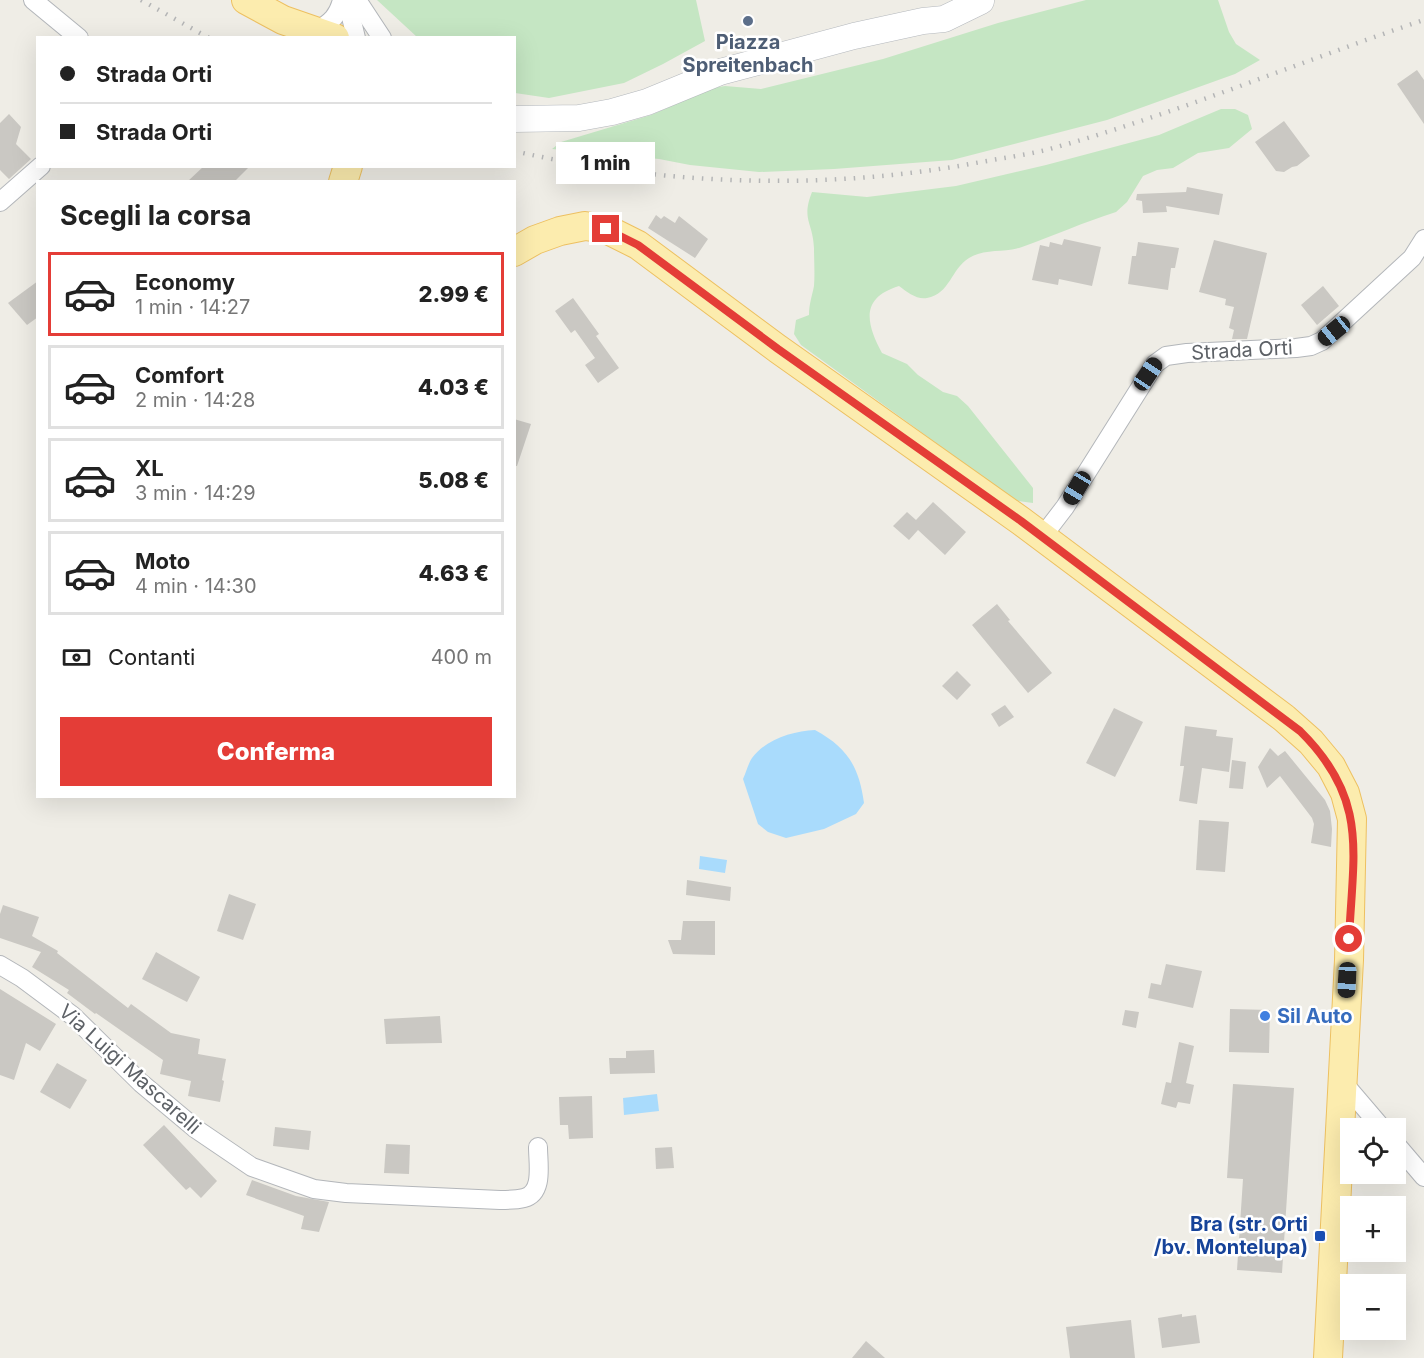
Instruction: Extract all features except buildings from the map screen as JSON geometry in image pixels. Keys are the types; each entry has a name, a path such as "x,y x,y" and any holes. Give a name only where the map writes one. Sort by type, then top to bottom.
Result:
{"main road":[{"path":"246,0 283,20 319,35"},
{"path":"923,21 935,15 949,0"},
{"path":"516,119 579,118 612,112 647,102 720,72 854,36 923,21 944,19 980,0 990,0"},
{"path":"516,251 535,240 560,231 585,226 606,229 638,245 778,349 1042,537 1300,731 1320,751 1338,778 1349,807 1353,836 1349,960 1328,1358"}],"street":[{"path":"33,0 77,36"},
{"path":"319,35 331,23 344,0"},
{"path":"344,0 355,36"},
{"path":"357,0 381,36"},
{"path":"0,202 39,168"},
{"name":"Strada Orti","path":"1042,537 1065,507 1155,364 1166,356 1187,353 1296,348 1311,346 1322,341 1412,258 1424,239"},
{"name":"Via Luigi Mascarelli","path":"0,965 22,978 73,1016 141,1083 196,1130 252,1167 284,1180 314,1189 346,1193 500,1200 524,1198 534,1192 538,1184 538,1147"},
{"path":"1341,1080 1373,1118"},
{"path":"1406,1156 1424,1177"}],"green space":[{"path":"377,0 696,0 705,41 624,83 549,98 516,93 516,36 416,36"},
{"path":"1086,0 1218,0 1229,32 1236,44 1260,60 1235,74 1107,120 952,160 759,172 690,165 659,159 552,149 561,142 651,115 713,88 725,86 761,89 883,59 998,23"},
{"path":"1221,109 1235,109 1248,115 1252,129 1229,148 1198,153 1173,168 1157,170 1143,176 1127,202 1116,212 1022,247 975,255 958,268 946,286 935,296 920,298 899,286 886,291 872,305 870,322 872,332 882,353 907,364 918,375 943,392 957,396 968,406 1033,488 1033,503 1018,501 994,485 801,345 794,334 796,320 809,315 814,286 814,248 808,215 812,192 867,197 956,186 1159,135"}],"water":[{"path":"815,730 836,744 850,760 859,779 864,803 856,814 824,829 786,838 768,832 758,824 743,779 749,763 758,751 780,737"},
{"path":"700,856 727,860 725,873 699,869"},
{"path":"657,1094 659,1111 624,1115 623,1098"}],"railway":[{"path":"141,0 205,36"},
{"path":"516,151 630,172 688,178 806,180 923,171 1038,152 1094,136 1189,105 1424,20"}],"place":[{"name":"Piazza Spreitenbach","path":"748,21"},
{"name":"Sil Auto","path":"1265,1016"},
{"name":"Bra (str. Orti /bv. Montelupa)","path":"1320,1236"}],"route":[{"path":"606,229 638,245 778,349 1021,521 1300,731 1331,766 1345,793 1352,819 1349,939"}]}
